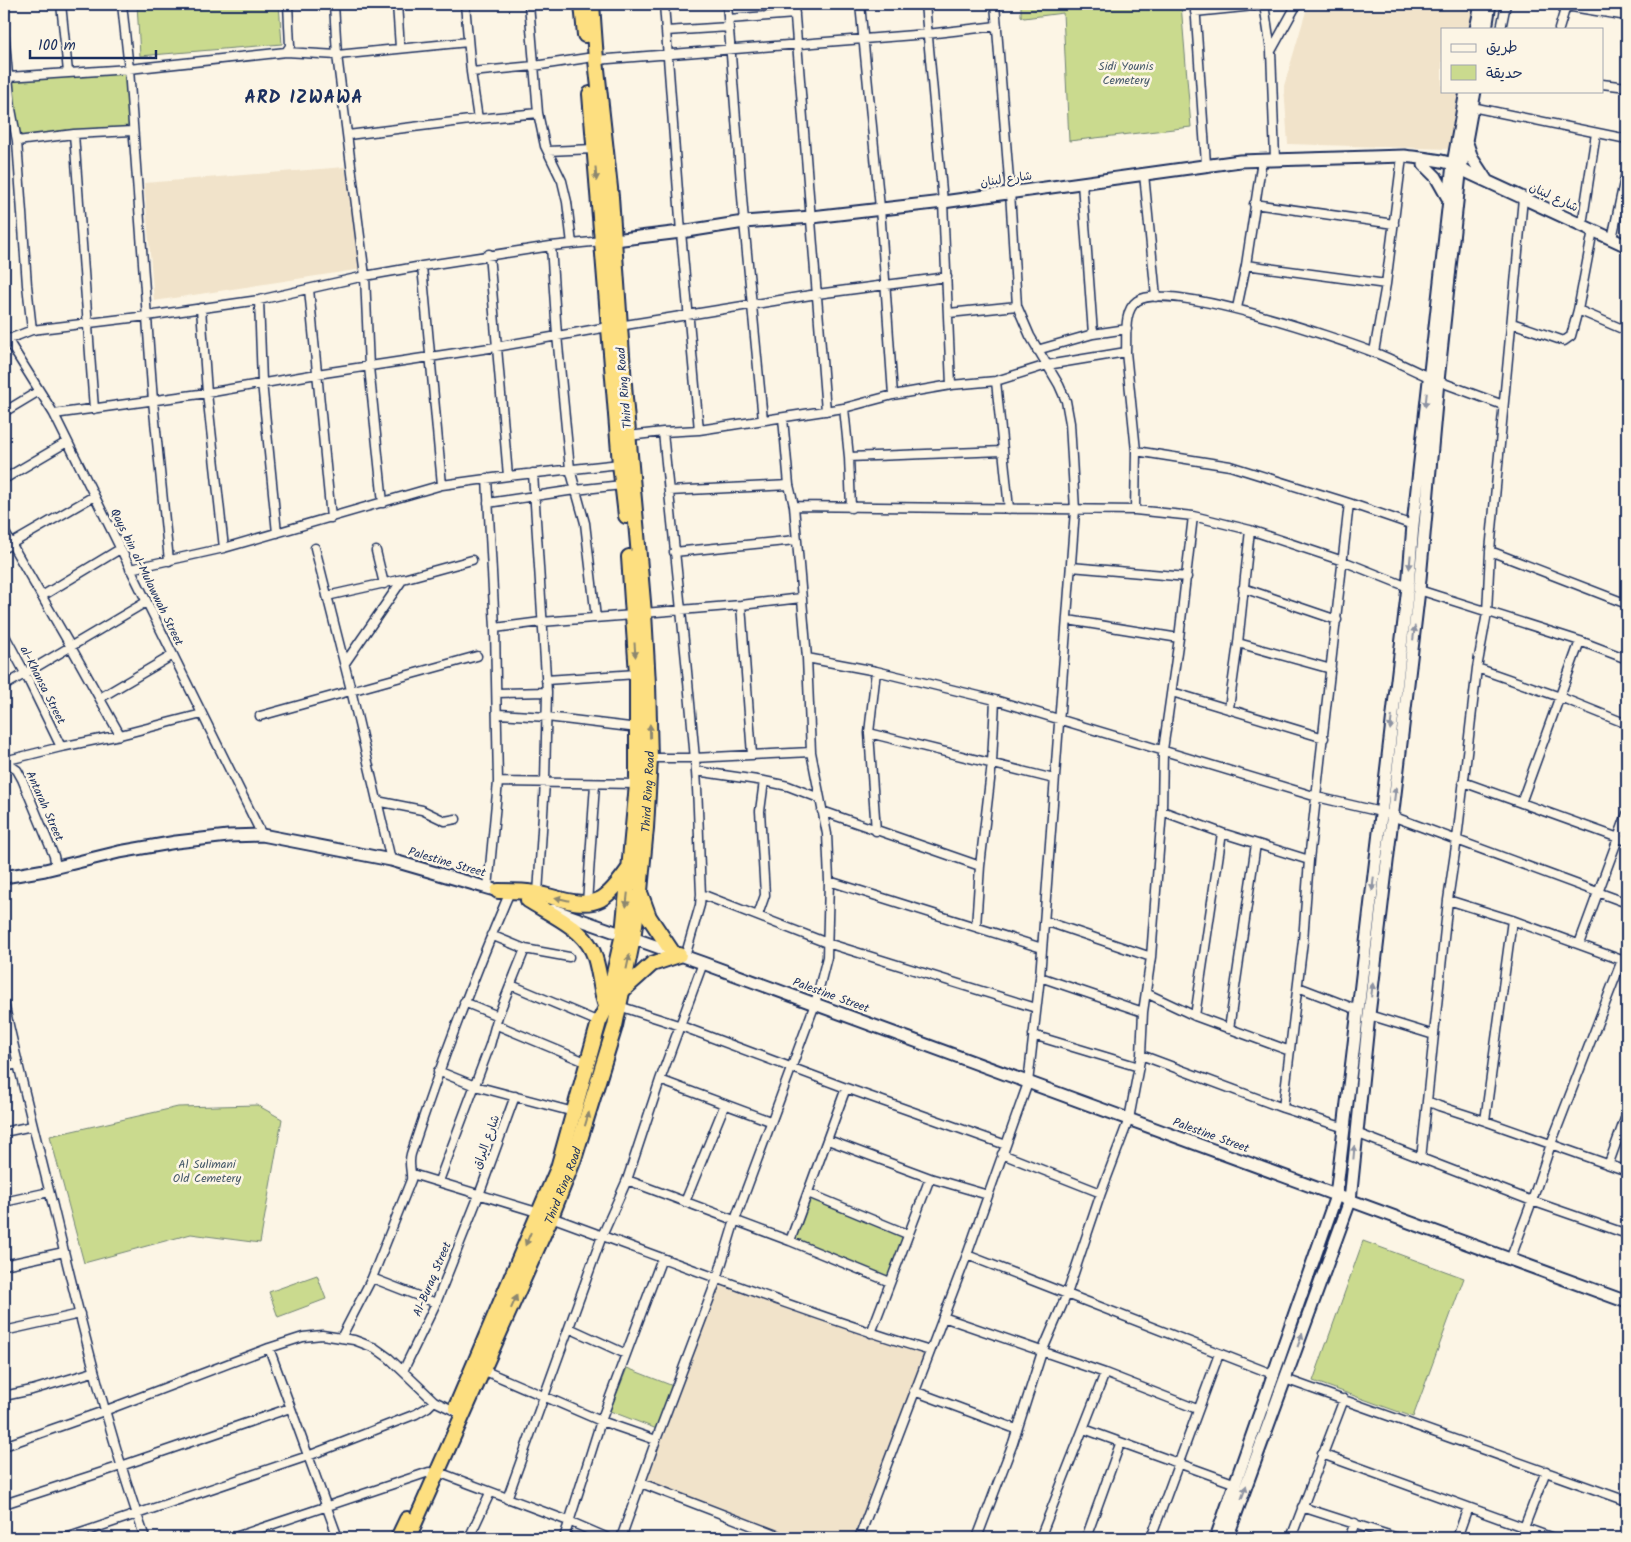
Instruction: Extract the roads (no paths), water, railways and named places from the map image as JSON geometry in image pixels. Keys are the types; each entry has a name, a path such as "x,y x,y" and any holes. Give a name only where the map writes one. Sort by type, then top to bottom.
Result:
{"highway":[{"name":"Third Ring Road","path":"582,4 592,59 611,197 607,241"},
{"name":"Third Ring Road","path":"408,1538 455,1411 546,1215 574,1160 615,1026 613,1007 640,891 650,758 648,684 622,486 614,327 607,241 594,149 592,4"},
{"name":"Third Ring Road","path":"398,1538 483,1370 546,1215 599,1022 613,1007 622,991 628,936 637,784 639,614 628,436 614,327"},
{"path":"498,891 533,897 587,902 602,898 613,889 631,867"},
{"path":"622,991 652,964 679,955 648,917 640,891"},
{"path":"533,897 584,939 593,951 613,1007"}],"street":[{"path":"61,4 68,72"},
{"path":"122,4 129,69 153,401 169,560"},
{"path":"286,52 290,46 288,4"},
{"path":"334,4 337,55 365,276 369,367 382,504"},
{"path":"397,4 400,48"},
{"path":"465,4 471,72 478,119"},
{"path":"529,4 538,113 548,151 562,181 568,202 572,244"},
{"path":"664,4 681,232 699,430"},
{"path":"727,4 762,420"},
{"path":"794,4 826,411"},
{"path":"860,4 880,208 893,395"},
{"path":"925,4 943,202 951,385"},
{"path":"859,1538 967,1255 1028,1083 1045,921 1075,510 1070,422 1066,401 1048,365 1037,350 1017,306 995,4"},
{"path":"1206,164 1195,8 1264,4 1270,51 1275,159"},
{"path":"1270,51 1297,4"},
{"path":"1476,28 1481,4"},
{"path":"1486,28 1490,4"},
{"path":"1502,28 1506,4"},
{"path":"1559,28 1566,6 1627,16"},
{"path":"666,31 795,14"},
{"path":"471,72 592,59 927,34 997,26"},
{"path":"4,30 8,78 7,109 17,141 32,330"},
{"path":"8,78 68,72 129,69 286,52 337,55 468,42"},
{"path":"1604,84 1627,87"},
{"path":"1216,1538 1236,1484 1326,1267 1350,1200 1351,1130 1364,1012 1381,812 1413,588 1413,526 1434,379 1459,170 1466,92"},
{"path":"1364,1012 1392,816 1434,379 1449,200 1466,142 1475,92"},
{"path":"1472,107 1627,139"},
{"path":"348,135 538,113"},
{"path":"17,141 74,134 132,131"},
{"path":"1582,225 1596,133"},
{"path":"74,134 94,409"},
{"path":"1466,142 1472,158 1487,182"},
{"path":"548,151 594,149"},
{"path":"1374,352 1386,284 1403,156"},
{"name":"شارع لبنان","path":"1403,156 1424,165 1459,170"},
{"name":"شارع لبنان","path":"607,241 744,222 812,217 943,202 1206,164 1275,159 1403,156 1429,159 1459,170 1627,246"},
{"path":"1237,308 1246,265 1262,160"},
{"path":"1424,165 1436,177 1449,200"},
{"path":"1612,239 1627,168"},
{"path":"1144,174 1156,297"},
{"path":"1082,182 1092,334"},
{"path":"1421,1159 1448,900 1477,668 1487,613 1490,551 1523,198"},
{"path":"1254,204 1394,224"},
{"path":"1512,323 1564,341 1571,336 1578,310 1593,230"},
{"path":"5,338 32,330 259,300 365,276 489,254 607,241"},
{"path":"551,246 557,335 570,469 585,523 596,618"},
{"path":"489,254 508,476"},
{"path":"1246,265 1386,284"},
{"path":"422,266 442,485"},
{"path":"54,414 153,401 817,294 947,277"},
{"path":"309,289 331,518"},
{"path":"1135,510 1136,451 1126,352 1128,315 1132,306 1139,300 1156,297 1196,300 1237,308 1374,352 1434,379 1503,405"},
{"path":"259,300 262,382 277,533"},
{"path":"949,313 1017,306"},
{"path":"201,308 206,392 224,548"},
{"path":"1578,310 1627,331"},
{"path":"1037,350 1092,334 1127,329"},
{"name":"Qays bin al-Mulawwah Street","path":"5,338 54,414 262,835"},
{"path":"628,436 699,430 844,408 893,395 951,385 996,381 1048,365 1126,352"},
{"path":"996,381 1009,509"},
{"path":"4,412 39,391"},
{"path":"844,408 849,457 851,508"},
{"path":"621,1538 717,1279 735,1220 770,1121 815,1004 827,957 830,881 827,834 811,752 807,658 794,506 789,485 783,418"},
{"path":"663,432 674,552 682,611 696,771 701,894 700,905 679,955"},
{"path":"4,479 67,442"},
{"path":"849,457 1003,451"},
{"path":"1136,451 1230,466 1350,503 1413,526"},
{"path":"130,569 224,548 382,504 442,485 487,478 620,464"},
{"path":"533,473 541,622 547,692 545,782 533,897"},
{"path":"342,1338 372,1278 412,1180 409,1168 411,1154 438,1071 491,935 498,891 498,714 487,478"},
{"path":"669,491 789,485"},
{"path":"488,504 576,490 622,486"},
{"path":"7,546 94,496"},
{"path":"1283,1108 1298,987 1309,860 1350,503"},
{"path":"794,506 1135,510 1193,516 1250,530 1343,561 1413,588 1627,659"},
{"path":"977,1538 1042,1352 1067,1294 1101,1193 1129,1119 1141,1055 1151,957 1162,811 1163,750 1187,577 1193,516"},
{"path":"1229,708 1250,530"},
{"path":"4,531 7,546 42,596 120,735"},
{"path":"674,552 796,540"},
{"path":"315,548 345,663 391,860"},
{"path":"42,596 120,549"},
{"path":"376,551 384,584"},
{"path":"1490,551 1627,604"},
{"path":"327,596 384,584 472,560"},
{"path":"1071,566 1187,577"},
{"path":"345,663 403,579"},
{"path":"1243,588 1337,620"},
{"path":"495,628 801,598"},
{"path":"4,686 146,602"},
{"path":"740,605 752,755"},
{"path":"1068,620 1179,638"},
{"name":"al-Khansa Street","path":"4,634 61,747"},
{"path":"1521,803 1580,642"},
{"path":"1238,643 1331,669"},
{"path":"100,698 173,655"},
{"path":"260,716 477,656"},
{"path":"807,658 876,671 995,700 1317,797 1381,812 1627,904"},
{"path":"1477,668 1560,697 1627,724"},
{"path":"876,671 869,733 876,831"},
{"path":"546,680 637,674"},
{"path":"497,692 547,692"},
{"path":"1172,692 1324,738"},
{"path":"976,927 980,866 992,763 995,700"},
{"path":"4,761 202,714"},
{"path":"498,714 547,717 638,728"},
{"path":"869,733 1054,778"},
{"path":"650,758 694,758 811,752"},
{"name":"Antarah Street","path":"4,761 17,770 22,780 54,856 56,867"},
{"path":"696,771 788,786 820,798"},
{"path":"758,916 765,895 760,811 764,781"},
{"path":"498,782 637,784"},
{"path":"1463,782 1627,841"},
{"path":"587,902 594,784"},
{"path":"377,802 422,810 445,821 456,819"},
{"path":"1162,811 1222,833 1309,860"},
{"path":"822,812 980,866"},
{"path":"1579,944 1627,814"},
{"path":"1195,1016 1222,833"},
{"name":"Palestine Street","path":"4,877 119,852 176,842 228,836 262,835 391,860 498,891"},
{"path":"1229,1029 1256,844"},
{"path":"830,881 1042,948"},
{"path":"701,894 828,943 1036,1008"},
{"name":"Palestine Street","path":"533,897 679,955 1627,1302"},
{"path":"1448,900 1512,920 1625,961 1551,1144 1510,1260"},
{"path":"1485,1121 1512,920"},
{"path":"1045,921 1151,957"},
{"path":"491,935 525,948 569,958"},
{"path":"439,1181 497,1025 498,1016 525,948"},
{"path":"507,1499 602,1236 627,1180 660,1080 703,963"},
{"path":"1040,977 1144,1012"},
{"path":"510,985 599,1022"},
{"path":"1298,987 1364,1012 1434,1035"},
{"path":"1146,993 1195,1016 1290,1051"},
{"path":"464,1002 498,1016"},
{"path":"4,1003 32,1126 93,1372 146,1538"},
{"path":"613,1007 681,1026 1006,1145"},
{"path":"497,1025 588,1063"},
{"path":"1033,1035 1139,1067"},
{"path":"1141,1055 1283,1108 1351,1130 1532,1201 1627,1234"},
{"path":"4,1067 18,1064"},
{"path":"438,1071 475,1086 574,1112"},
{"path":"660,1080 770,1121"},
{"path":"790,1241 846,1088"},
{"name":"شارع البراق","path":"479,1195 514,1096"},
{"path":"1427,1101 1627,1171"},
{"path":"685,1202 726,1104"},
{"path":"1609,1164 1627,1112"},
{"path":"4,1132 32,1126"},
{"path":"1227,1538 1280,1377 1314,1262 1336,1196 1351,1130"},
{"path":"828,1140 930,1178 988,1195"},
{"path":"1002,1154 1101,1193"},
{"path":"412,1174 546,1215 717,1279 871,1333 930,1351"},
{"path":"871,1333 907,1234 930,1178"},
{"path":"627,1180 790,1241 890,1282"},
{"path":"4,1202 49,1192"},
{"path":"808,1193 907,1234"},
{"name":"Al-Buraq Street","path":"403,1371 436,1303 479,1195"},
{"path":"4,1265 64,1252"},
{"path":"967,1255 1218,1354 1627,1501"},
{"path":"564,1538 571,1522 601,1421 662,1258"},
{"path":"1314,1262 1326,1267"},
{"path":"372,1278 436,1303"},
{"path":"4,1331 80,1314"},
{"path":"943,1317 1105,1373 1197,1408"},
{"path":"569,1328 626,1354"},
{"path":"4,1446 104,1411 269,1348 303,1337 322,1335 342,1338 375,1348 434,1400 455,1411"},
{"path":"269,1348 338,1538"},
{"path":"1151,1538 1218,1354"},
{"path":"483,1370 601,1421 656,1440"},
{"path":"4,1396 93,1372"},
{"path":"1040,1538 1105,1373"},
{"path":"914,1391 1016,1429"},
{"path":"1291,1538 1344,1399"},
{"path":"66,1538 308,1456 416,1414 428,1407 434,1400"},
{"path":"4,1504 122,1466 290,1408"},
{"path":"1084,1429 1120,1444 1236,1484"},
{"path":"1086,1538 1120,1444"},
{"path":"1322,1454 1553,1538"},
{"path":"1520,1538 1546,1471"},
{"path":"232,1538 433,1472 571,1522 608,1538"},
{"path":"641,1483 784,1538"},
{"path":"470,1538 490,1493"},
{"path":"1302,1507 1398,1538"},
{"path":"1457,1538 1468,1507"},
{"path":"1349,1538 1355,1523"}],"district":[{"name":"ARD IZWAWA","path":"304,97"}],"park label":[{"name":"Sidi Younis Cemetery","path":"1126,73"},
{"name":"Al Sulimani Old Cemetery","path":"207,1171"}]}
